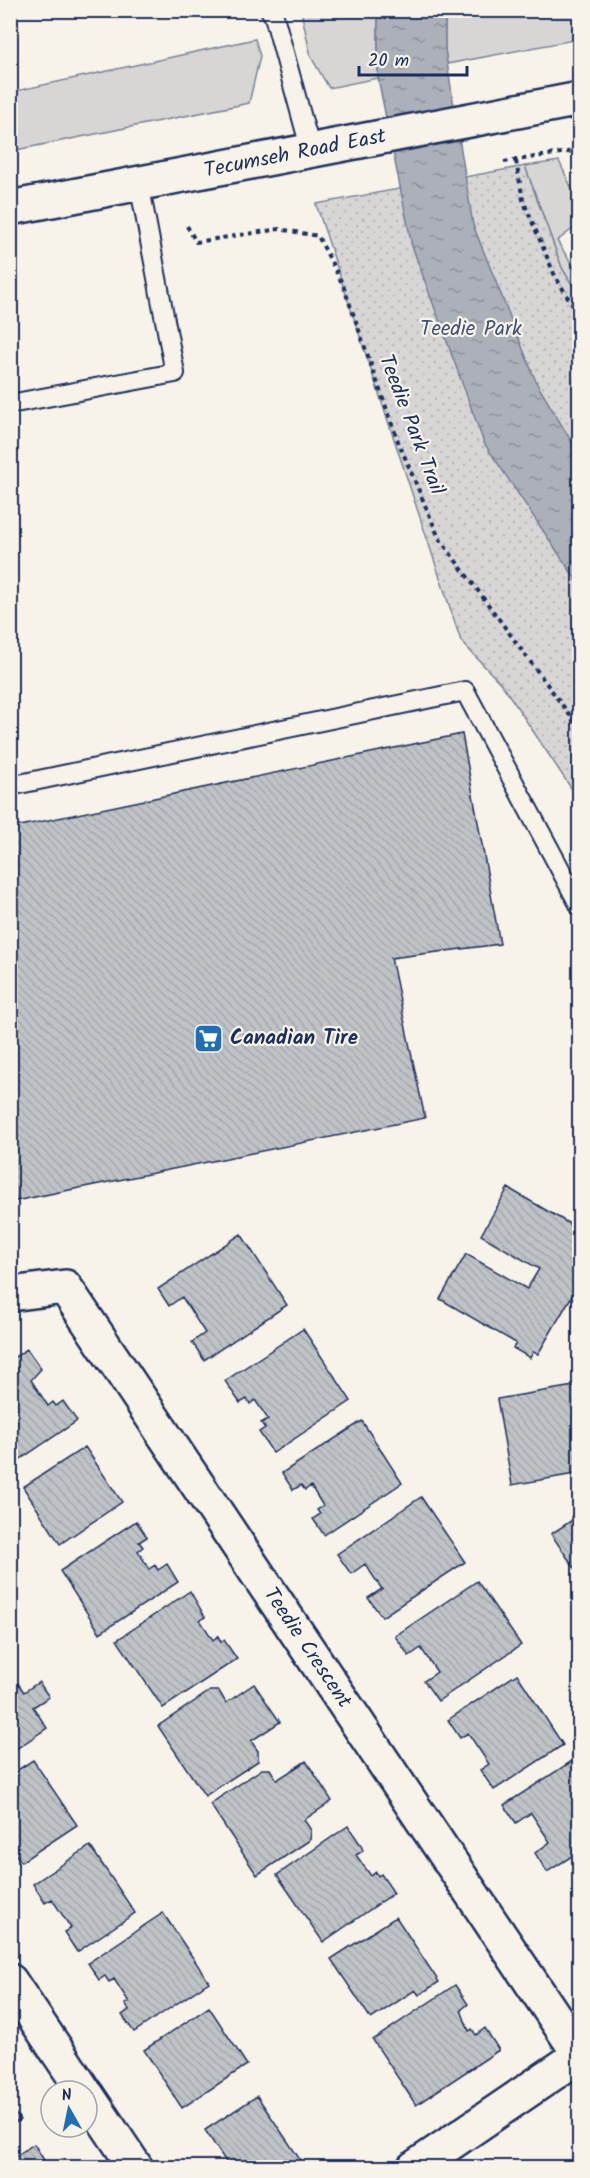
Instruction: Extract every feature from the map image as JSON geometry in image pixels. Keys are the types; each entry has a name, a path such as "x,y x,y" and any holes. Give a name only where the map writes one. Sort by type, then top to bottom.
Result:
{"street":[{"name":"Tecumseh Road East","path":"10,208 579,103"},
{"name":"Teedie Crescent","path":"10,1294 65,1287 579,2055"},
{"path":"10,1981 76,2079"},
{"path":"414,2168 579,2055"},
{"path":"99,2113 136,2168"}],"lane":[{"path":"270,10 274,16 311,151"},
{"path":"10,404 175,373 139,183"},
{"path":"10,786 465,691 579,906"}],"path":[{"path":"504,162 579,150"},
{"path":"516,160 523,200 555,276 579,317"},
{"name":"Teedie Park Trail","path":"187,226 196,242 279,229 318,236 343,285 398,441 439,538 579,729"}],"green space":[{"path":"301,11 378,11 378,78 329,88 311,57"},
{"path":"445,11 579,11 579,39 447,64"},
{"path":"255,39 260,56 249,103 11,151 11,92"},
{"path":"559,161 579,204 579,224 557,241 579,275 579,296 562,268 525,166"},
{"name":"Teedie Park","path":"525,166 562,268 579,296 579,800 503,686 461,641 316,204"}],"water":[{"path":"378,11 445,11 445,50 473,225 537,384 579,454 579,584 484,443 412,246 378,78"}],"building":[{"name":"Canadian Tire","path":"462,734 500,944 391,958 425,1118 10,1202 10,828"},
{"path":"508,1188 580,1230 580,1282 538,1354 533,1352 530,1358 513,1348 516,1343 440,1299 466,1254 527,1289 539,1269 481,1235"},
{"path":"241,1234 287,1305 204,1360 192,1342 205,1333 182,1297 169,1306 158,1289"},
{"path":"303,1329 351,1401 273,1453 259,1432 265,1428 261,1423 268,1419 255,1400 250,1404 247,1399 240,1403 225,1381"},
{"path":"27,1349 41,1369 31,1380 48,1406 53,1402 56,1406 63,1401 77,1421 10,1466 10,1360"},
{"path":"580,1385 580,1473 512,1485 497,1399"},
{"path":"362,1421 402,1483 324,1535 313,1519 320,1514 317,1510 323,1506 311,1486 305,1490 301,1485 293,1490 282,1473"},
{"path":"85,1447 122,1502 60,1544 23,1487"},
{"path":"421,1497 465,1562 382,1617 368,1598 382,1589 365,1564 351,1574 337,1554"},
{"path":"580,1515 580,1576 551,1534"},
{"path":"136,1521 147,1537 139,1542 143,1547 138,1551 149,1569 155,1565 158,1570 167,1564 178,1582 100,1633 60,1571"},
{"path":"477,1581 521,1645 438,1701 424,1681 437,1672 421,1648 409,1656 395,1636"},
{"path":"190,1591 205,1617 200,1620 213,1640 218,1636 221,1642 224,1640 237,1659 163,1708 117,1640"},
{"path":"10,1672 24,1692 39,1682 49,1697 33,1707 47,1728 10,1753"},
{"path":"517,1674 563,1745 494,1790 480,1770 489,1764 468,1733 460,1738 448,1720"},
{"path":"254,1684 280,1722 251,1741 258,1751 258,1761 205,1796 158,1726 210,1691 219,1691 226,1703"},
{"path":"580,1756 580,1851 547,1872 535,1853 550,1842 531,1813 516,1823 504,1805"},
{"path":"33,1760 77,1825 21,1862 10,1846 10,1775"},
{"path":"306,1761 332,1801 304,1820 311,1830 310,1840 257,1875 210,1804 262,1769 270,1769 277,1780"},
{"path":"348,1826 363,1851 356,1855 371,1876 376,1872 378,1876 381,1874 394,1893 323,1942 277,1875"},
{"path":"90,1846 135,1913 77,1952 64,1932 71,1928 52,1899 45,1903 33,1884"},
{"path":"163,1913 209,1982 134,2032 122,2015 129,2010 125,2004 129,2002 114,1979 109,1982 105,1976 99,1980 88,1963"},
{"path":"396,1917 439,1982 419,1995 415,1990 371,2019 331,1959"},
{"path":"455,1985 468,2004 461,2010 469,2031 472,2029 476,2035 485,2028 499,2050 416,2105 373,2040"},
{"path":"209,2007 247,2065 182,2108 144,2050"},
{"path":"257,2096 301,2161 291,2168 230,2168 205,2130"},
{"path":"10,2106 20,2120 10,2126"},
{"path":"34,2144 44,2160 35,2165 37,2168 10,2168 10,2160"}],"place":[{"name":"Canadian Tire","path":"209,1038"}]}
